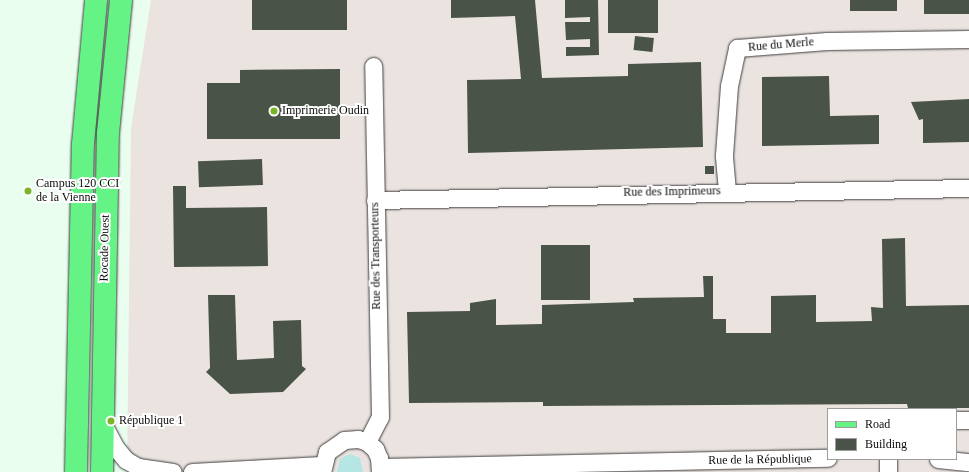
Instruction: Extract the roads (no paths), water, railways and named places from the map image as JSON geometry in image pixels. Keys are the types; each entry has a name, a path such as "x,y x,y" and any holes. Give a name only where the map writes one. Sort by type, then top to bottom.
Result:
{"main road":[{"path":"76,472 83,144 96,0"},
{"name":"Rocade Ouest","path":"100,471 103,424 108,133 121,0"}],"street":[{"name":"Rue du Merle","path":"727,191 724,155 729,86 737,48 832,41 969,39"},
{"name":"Rue des Transporteurs","path":"367,442 380,417 372,66"},
{"name":"Rue des Imprimeurs","path":"375,200 727,191 969,188"},
{"path":"957,420 969,420"},
{"path":"103,424 115,447 126,460 138,466 173,472"},
{"path":"192,472 322,469 327,452 344,440 358,439 367,442 375,449 381,469"},
{"name":"Rue de la République","path":"381,469 827,458"},
{"path":"888,460 888,472"},
{"path":"948,460 969,462"},
{"path":"100,471 138,466"}],"place":[{"name":"Imprimerie Oudin","path":"274,111"},
{"name":"Campus 120 CCI de la Vienne","path":"28,191"},
{"name":"République 1","path":"111,421"}]}
